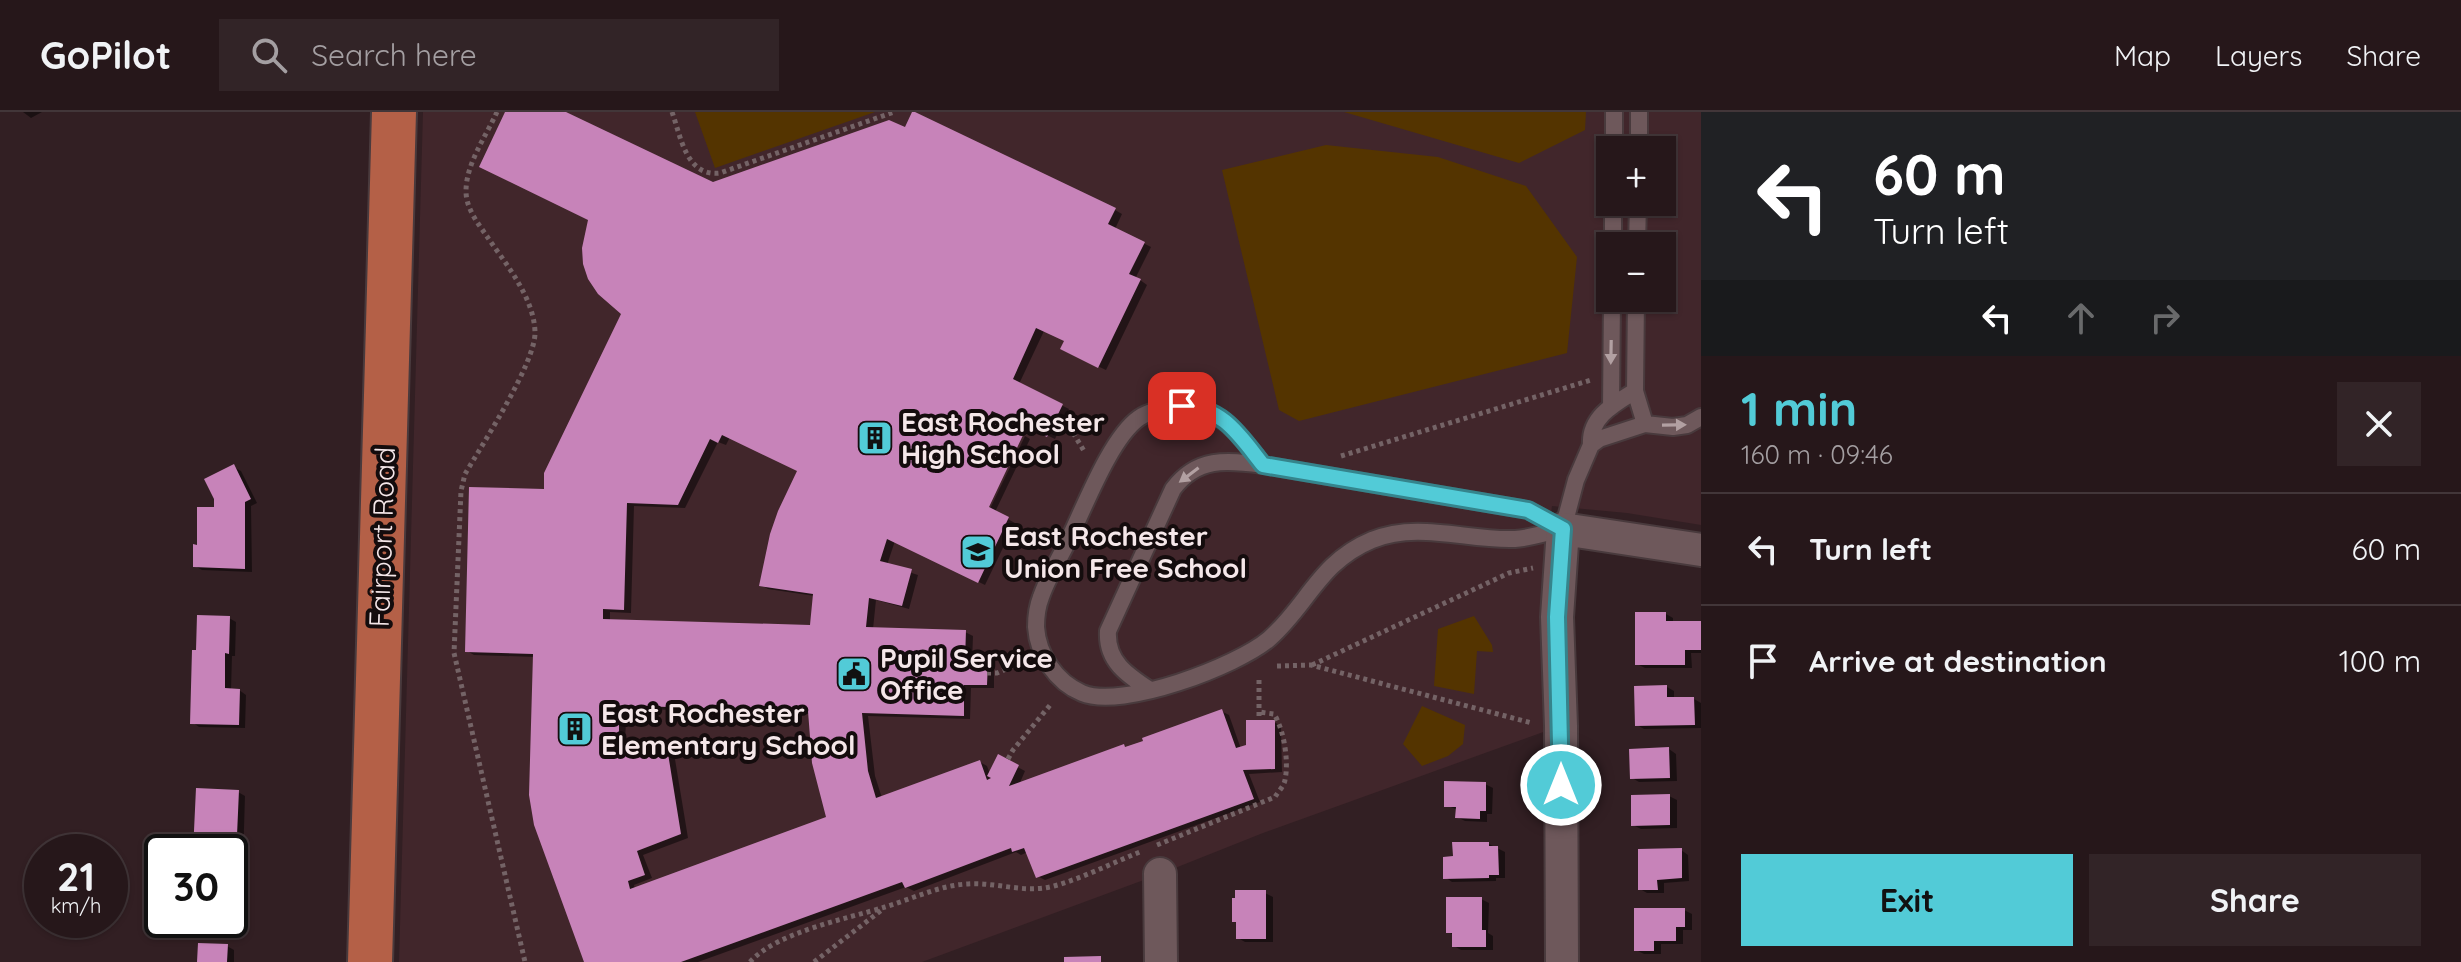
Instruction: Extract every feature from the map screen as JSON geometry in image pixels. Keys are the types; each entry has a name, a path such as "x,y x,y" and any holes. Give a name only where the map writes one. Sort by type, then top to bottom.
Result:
{"main road":[{"name":"Fairport Road","path":"370,962 394,112"}],"street":[{"path":"1562,962 1561,726 1557,617 1563,529 1701,550"},
{"path":"1160,874 1161,962"}],"lane":[{"path":"1614,112 1614,136"},
{"path":"1639,112 1639,136"},
{"path":"1611,407 1612,312"},
{"path":"1636,312 1635,391 1645,424"},
{"path":"1563,529 1576,480 1591,445 1590,433 1599,417 1635,391"},
{"path":"1263,465 1225,420 1199,407 1171,407 1139,418 1110,455 1041,595 1037,613 1038,641 1054,672 1082,693 1100,698 1150,690 1228,664 1252,652 1288,619 1336,560 1374,539 1396,533 1424,531 1516,539 1563,529"},
{"path":"1591,445 1599,439 1645,424 1673,427 1687,425 1701,417"},
{"path":"1150,690 1127,676 1115,663 1109,652 1108,631 1173,489 1183,476 1198,468 1214,462 1232,461 1263,465 1528,510 1563,529"}],"path":[{"path":"497,112 470,170 466,193 471,212 517,281 531,313 535,334 520,377 465,474 461,491 454,653 525,962"},
{"path":"672,112 688,159 697,169 711,174 894,112"},
{"path":"1341,456 1599,378"},
{"path":"1055,420 1069,426 1099,422"},
{"path":"1069,426 1084,451"},
{"path":"1311,665 1509,573 1534,568"},
{"path":"987,673 997,673 1020,663"},
{"path":"1277,666 1311,665 1540,725"},
{"path":"1259,680 1259,720"},
{"path":"1008,759 1051,704"},
{"path":"750,962 758,952 777,942 954,885 974,883 1033,890 1054,886 1275,797 1285,782 1285,749 1274,714 1259,712"},
{"path":"814,962 884,908"}],"shaded area":[{"name":"East Rochester Union Free School","path":"423,112 1701,112 1701,525 1627,513 1552,506 1543,579 1546,731 1263,833 922,962 399,962"},
{"path":"695,112 875,112 715,168"},
{"path":"1344,112 1586,112 1585,130 1519,163"},
{"path":"1326,145 1438,157 1526,186 1577,257 1567,353 1299,421 1279,410 1222,170"},
{"path":"1474,616 1493,652 1477,651 1474,694 1434,686 1438,629"},
{"path":"1422,706 1465,725 1463,744 1448,756 1422,766 1403,744"}],"building":[{"name":"East Rochester High School","path":"505,112 566,112 713,182 889,120 905,127 912,112 915,112 1116,208 1108,224 1145,242 1129,274 1141,279 1098,368 1060,349 1064,341 1036,328 1013,379 1063,404 1047,437 992,411 989,417 1024,433 989,507 1009,517 978,583 887,539 880,561 912,569 902,606 869,598 866,627 966,630 965,661 988,661 987,685 964,685 964,716 862,713 868,771 876,798 980,760 987,780 991,778 987,776 998,754 1019,765 1009,786 1124,744 1125,747 1143,741 1142,738 1222,709 1236,748 1246,745 1246,720 1275,720 1275,769 1243,770 1254,799 1036,878 1024,848 1012,852 1011,848 905,888 902,882 681,962 584,962 534,825 529,795 533,654 465,652 469,487 544,489 544,473 621,314 598,294 588,279 582,248 588,220 479,167","holes":["722,435 797,471 770,534 759,586 813,594 810,625 603,619 603,609 624,610 627,503 678,505 710,439 718,443","600,705 808,711 812,763 826,817 630,889 628,881 645,875 637,851 681,834 666,741 619,740 619,715 600,714"]},
{"path":"234,464 251,499 245,502 245,569 193,567 193,544 197,545 197,507 214,507 214,499 204,479"},
{"path":"1635,612 1666,612 1666,621 1701,621 1701,650 1685,650 1685,665 1635,665"},
{"path":"197,615 230,616 229,654 225,653 225,688 240,689 239,725 190,724 192,650 196,650"},
{"path":"1667,685 1667,697 1694,697 1695,725 1635,726 1634,686"},
{"path":"1669,747 1670,778 1630,779 1629,749"},
{"path":"1444,781 1486,782 1486,811 1480,811 1480,819 1455,818 1456,807 1444,807"},
{"path":"196,788 239,790 237,834 194,834"},
{"path":"1670,794 1670,825 1631,826 1631,795"},
{"path":"1452,842 1489,842 1489,846 1498,846 1499,875 1443,879 1443,857 1453,856"},
{"path":"1682,848 1682,878 1657,880 1658,890 1638,890 1638,849"},
{"path":"1235,890 1266,890 1266,939 1236,939 1236,922 1232,922"},
{"path":"1446,897 1482,897 1482,930 1486,930 1486,947 1452,947 1452,933 1446,933"},
{"path":"1634,908 1685,908 1685,927 1676,927 1676,941 1654,941 1654,951 1634,951"},
{"path":"198,943 228,944 227,962 197,962"},
{"path":"1101,956 1101,962 1064,962 1064,957"}],"place":[{"name":"East Rochester High School","path":"875,438"},
{"name":"East Rochester Union Free School","path":"978,552"},
{"name":"Pupil Service Office","path":"854,674"},
{"name":"East Rochester Elementary School","path":"575,729"}],"route":[{"path":"1182,406 1199,407 1225,420 1263,465 1528,510 1563,529 1557,617 1561,785"}]}
